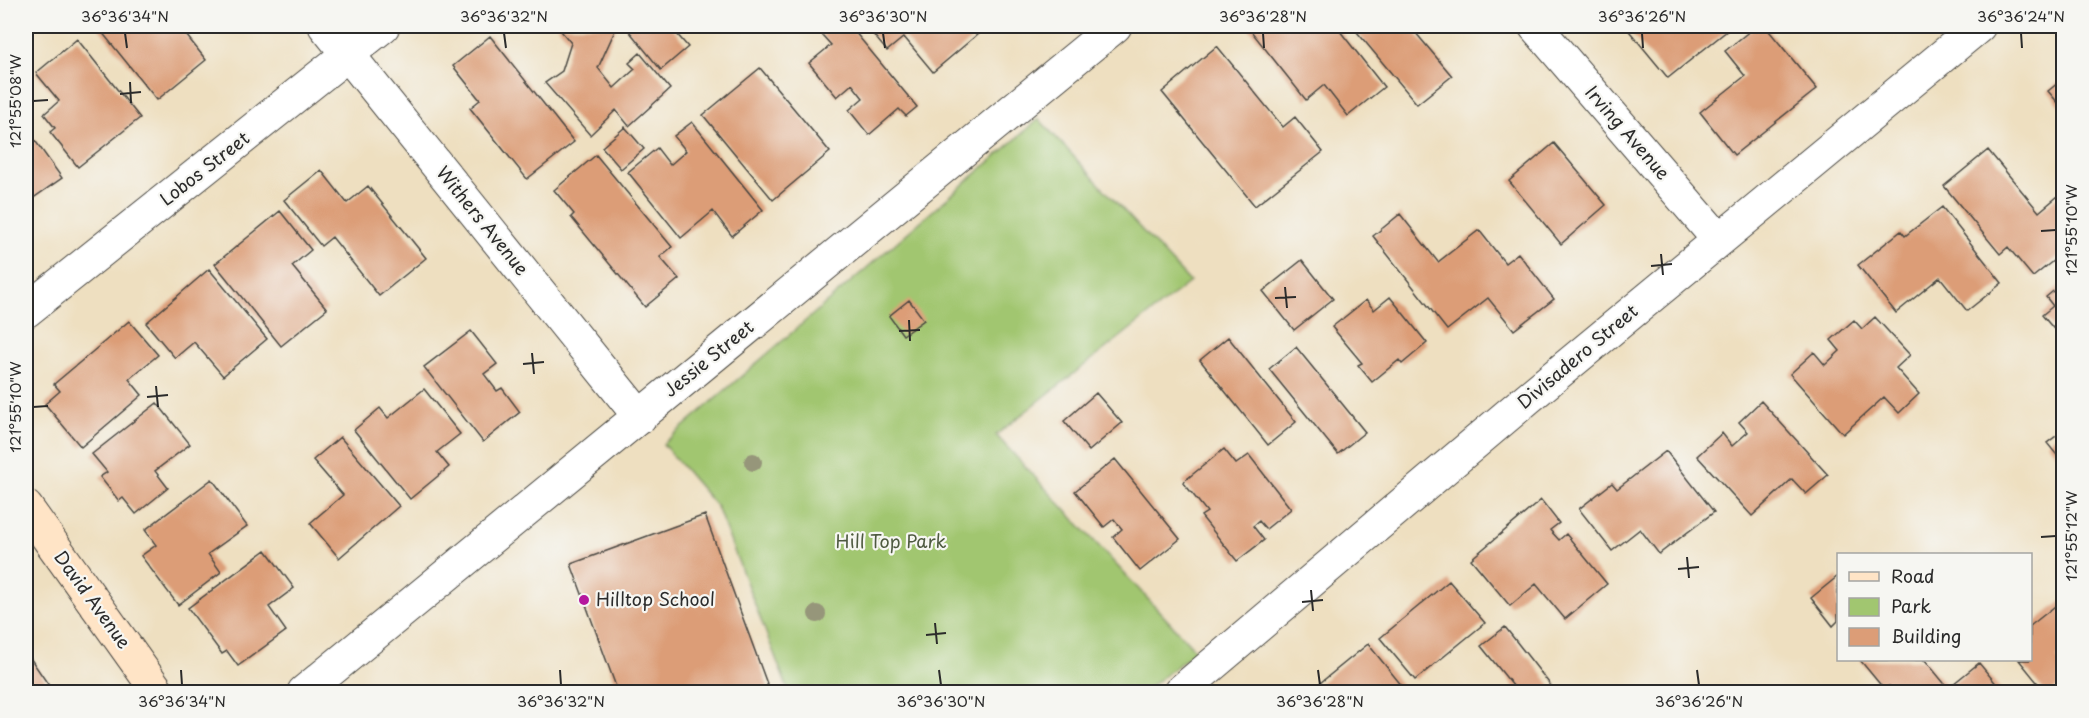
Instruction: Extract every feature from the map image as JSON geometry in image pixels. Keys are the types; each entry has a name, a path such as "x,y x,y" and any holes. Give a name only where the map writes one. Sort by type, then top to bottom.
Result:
{"main road":[{"name":"David Avenue","path":"26,507 158,693"}],"street":[{"name":"Withers Avenue","path":"325,26 640,417"},
{"name":"Lobos Street","path":"26,311 383,26"},
{"name":"Jessie Street","path":"304,693 1115,26"},
{"name":"Irving Avenue","path":"1535,26 1719,240"},
{"name":"Divisadero Street","path":"1180,693 1509,414 1979,26"}],"green space":[{"name":"Hill Top Park","path":"1039,119 1190,282 996,435 1196,651 1143,692 789,692 717,507 663,444"}],"building":[{"path":"97,26 179,26 206,60 157,100"},
{"path":"557,26 617,26 598,68 614,88 635,69 629,63 640,53 670,89 629,126 616,110 590,135 545,83 562,71 571,43"},
{"path":"625,26 670,26 688,47 661,70"},
{"path":"814,26 850,26 917,107 906,116 899,109 869,135 849,110 863,98 852,84 837,97 809,63 831,45"},
{"path":"866,26 971,26 978,34 933,72 904,37 887,51"},
{"path":"1247,26 1336,26 1384,87 1348,116 1324,85 1306,100"},
{"path":"1352,26 1410,26 1452,76 1417,104"},
{"path":"1625,26 1733,26 1668,78"},
{"path":"1756,26 1765,26 1817,89 1734,155 1700,112 1745,76 1725,51"},
{"path":"490,36 574,142 527,179 470,108 480,100 453,66"},
{"path":"77,39 140,118 78,167 50,132 55,128 44,114 59,101 36,73"},
{"path":"1217,46 1283,127 1295,117 1323,152 1255,206 1162,92"},
{"path":"760,68 830,152 773,200 703,115"},
{"path":"2064,78 2064,110 2048,91"},
{"path":"692,122 763,210 732,236 713,211 681,238 628,172 657,148 670,165 686,151 674,136"},
{"path":"625,127 644,149 621,169 602,147"},
{"path":"26,128 62,178 26,203"},
{"path":"1554,143 1606,205 1561,244 1509,181"},
{"path":"1988,150 2039,212 2058,196 2064,203 2064,252 2033,277 2008,247 2000,254 1944,186"},
{"path":"596,155 672,247 660,257 679,279 645,307 571,217 574,214 554,190"},
{"path":"321,170 347,203 368,186 426,258 379,296 332,237 321,246 284,200"},
{"path":"1942,207 2002,283 1967,311 1940,277 1896,313 1858,265 1901,231 1905,236"},
{"path":"280,211 311,250 292,266 327,309 281,346 215,264"},
{"path":"1400,214 1438,262 1479,230 1505,263 1518,253 1554,299 1514,330 1488,298 1447,330 1373,236"},
{"path":"1302,260 1333,299 1294,330 1263,291"},
{"path":"209,269 267,339 223,376 194,342 175,358 146,323"},
{"path":"2064,282 2064,341 2042,315 2053,306 2046,297"},
{"path":"1390,297 1427,343 1402,364 1399,360 1372,382 1358,365 1362,363 1332,327 1366,300 1374,310"},
{"path":"909,300 924,320 903,335 889,316"},
{"path":"1875,317 1910,355 1896,368 1919,394 1899,413 1884,397 1843,434 1790,374 1814,352 1825,365 1840,351 1831,340 1854,320 1862,329"},
{"path":"129,321 158,355 129,379 142,395 81,447 45,404 60,391 54,384"},
{"path":"471,331 497,364 484,374 497,391 502,388 520,412 483,442 424,367"},
{"path":"1228,337 1296,422 1268,445 1200,360"},
{"path":"1296,347 1365,432 1338,454 1269,369"},
{"path":"424,389 460,434 437,452 449,467 410,499 354,430 380,408 388,418"},
{"path":"1096,393 1122,423 1089,451 1064,421"},
{"path":"1761,401 1828,475 1806,494 1792,479 1752,516 1697,456 1722,433 1732,446 1748,432 1739,422"},
{"path":"157,403 190,444 155,471 168,488 136,514 123,498 119,501 100,477 107,472 92,454"},
{"path":"2064,430 2064,464 2047,443"},
{"path":"340,437 399,506 339,558 310,523 343,495 313,460"},
{"path":"1224,449 1236,464 1249,455 1291,509 1266,529 1259,521 1253,526 1264,540 1237,561 1201,516 1207,512 1183,482"},
{"path":"1666,451 1714,512 1659,554 1640,529 1612,551 1579,509 1612,483 1617,489"},
{"path":"1115,459 1180,539 1140,571 1113,537 1122,529 1114,519 1104,527 1075,491"},
{"path":"212,479 247,526 208,554 221,572 178,605 141,556 156,545 145,530"},
{"path":"1541,500 1559,523 1550,530 1559,540 1566,534 1607,584 1565,619 1536,584 1510,606 1471,559"},
{"path":"705,515 770,692 618,692 571,564"},
{"path":"266,550 294,588 269,607 286,631 238,666 227,651 222,654 188,608"},
{"path":"1837,577 1837,622 1833,626 1811,598"},
{"path":"1449,581 1485,623 1415,680 1380,638"},
{"path":"2064,599 2064,652 2057,658 2064,666 2064,683 2051,692 2045,692 2020,661 2032,661 2032,624"},
{"path":"1505,627 1556,692 1518,692 1481,646"},
{"path":"1368,644 1407,692 1309,692"},
{"path":"26,652 50,687 43,692 26,692"},
{"path":"1861,661 1926,661 1948,688 1979,663 2003,692 1894,692 1889,686 1884,689"}],"place":[{"name":"Hilltop School","path":"584,600"}]}
